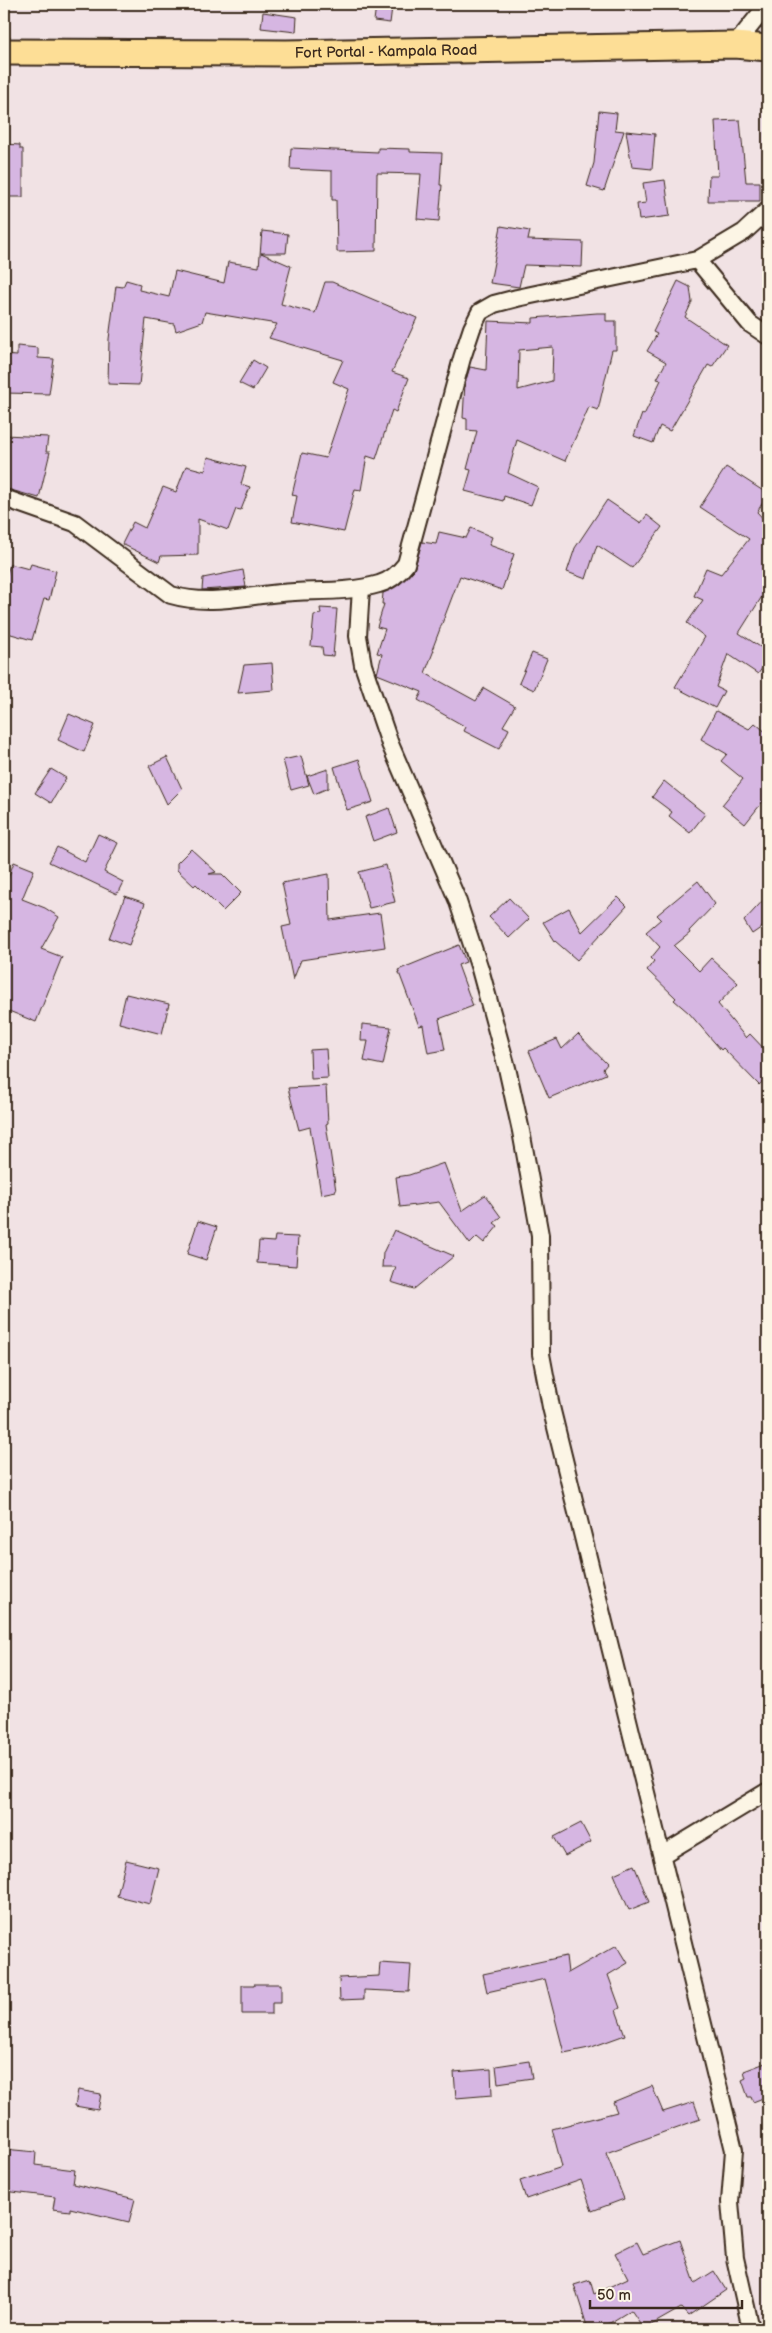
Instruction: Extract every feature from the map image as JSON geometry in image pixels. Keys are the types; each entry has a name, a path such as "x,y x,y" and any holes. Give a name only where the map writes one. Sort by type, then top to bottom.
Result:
{"main road":[{"name":"Fort Portal - Kampala Road","path":"4,52 286,52 735,45 768,48"}],"street":[{"path":"735,45 768,4"},
{"path":"4,498 75,523 171,594 188,600 211,602 279,593 361,588 381,584 398,574 406,564 462,358 480,312 494,304 517,298 697,260 744,232 768,210"},
{"path":"697,260 750,324 768,336"},
{"path":"361,588 358,636 363,665 390,744 457,900 480,969 507,1068 521,1131 540,1235 541,1354 551,1407 734,2150 730,2202 735,2258 751,2329"},
{"path":"662,1854 768,1791"}],"building":[{"path":"376,5 392,7 390,23 374,21"},
{"path":"263,12 297,17 296,32 261,28"},
{"path":"599,111 617,113 615,130 624,131 604,191 587,186 594,163"},
{"path":"740,120 746,182 760,182 760,201 708,201 709,176 718,176 715,121"},
{"path":"626,131 655,134 652,169 632,167"},
{"path":"4,144 20,145 20,149 23,149 23,197 4,197"},
{"path":"291,148 378,152 378,148 410,149 410,152 442,153 439,221 417,219 421,174 377,173 376,251 337,252 336,200 332,200 332,171 290,169"},
{"path":"665,180 670,216 639,220 637,204 646,203 643,183"},
{"path":"501,226 530,231 528,240 583,242 582,267 524,265 519,287 490,283"},
{"path":"262,231 288,234 286,253 261,253 291,266 281,304 315,313 325,282 332,282 417,318 392,372 409,378 396,412 392,410 376,459 367,456 361,490 355,489 344,532 292,522 297,496 292,495 302,453 326,458 349,389 333,382 343,360 269,338 277,324 205,312 202,322 176,331 174,324 146,319 139,385 108,384 109,339 116,286 123,287 126,280 140,284 139,290 169,297 175,271 224,283 228,262 259,267"},
{"path":"678,281 690,287 692,302 685,317 727,345 712,367 708,365 670,431 660,426 653,443 634,436 642,414 644,415 661,380 657,379 666,362 647,351 657,334 653,332"},
{"path":"606,313 606,321 616,321 616,350 612,350 598,410 589,407 565,461 517,440 508,473 538,487 531,505 504,496 503,501 465,491 471,470 467,469 477,431 467,430 467,419 463,418 465,383 470,367 486,370 488,321 533,323 533,318","holes":["553,347 552,381 518,390 519,350"]},
{"path":"17,346 38,348 38,358 54,359 49,394 4,393 4,355 17,356"},
{"path":"253,360 266,368 253,390 239,383"},
{"path":"4,435 48,437 46,452 50,452 39,498 4,488"},
{"path":"208,457 246,467 241,484 250,487 241,510 236,509 228,530 198,519 198,555 161,556 159,562 122,544 133,522 145,528 163,487 176,492 186,466 205,471"},
{"path":"726,467 768,494 757,512 768,524 768,587 739,633 768,652 768,660 758,674 728,654 716,687 724,691 715,708 675,687 705,637 687,623 703,600 694,596 706,568 721,574 749,539 700,507"},
{"path":"607,500 641,523 647,515 662,527 632,568 597,545 586,579 567,572 575,548"},
{"path":"471,528 492,537 489,545 514,554 502,590 460,576 425,673 476,701 484,688 515,706 503,726 509,729 499,749 464,731 466,727 418,700 422,692 377,674 382,654 377,653 385,629 377,627 384,604 382,604 383,593 400,584 414,570 422,542 436,544 439,532 466,538"},
{"path":"10,564 29,569 31,564 56,571 49,600 44,599 32,640 4,632 4,583"},
{"path":"243,570 246,587 202,590 203,578"},
{"path":"320,608 337,609 333,656 323,655 322,647 311,646 314,615 321,614"},
{"path":"532,653 547,659 534,690 519,683"},
{"path":"272,663 274,690 238,693 244,665"},
{"path":"716,711 749,729 755,723 768,734 768,795 745,824 722,805 743,779 721,761 727,754 701,739"},
{"path":"69,714 95,725 84,752 58,740"},
{"path":"301,756 309,785 291,790 283,760"},
{"path":"167,757 182,789 167,804 149,766"},
{"path":"359,759 373,802 347,810 334,767"},
{"path":"51,769 66,778 51,803 35,793"},
{"path":"328,769 328,788 314,794 307,776"},
{"path":"664,781 705,814 690,833 669,816 672,812 652,797"},
{"path":"389,808 397,832 373,841 365,817"},
{"path":"98,834 118,843 104,872 123,882 117,894 49,862 57,847 85,862"},
{"path":"191,849 216,872 209,874 222,874 241,893 223,911 196,884 194,886 177,870 177,863"},
{"path":"14,862 34,870 22,899 45,908 59,917 41,949 62,957 36,1022 4,1009 4,889"},
{"path":"386,865 395,902 369,908 359,872"},
{"path":"329,874 330,920 380,913 385,947 301,960 293,980 282,927 291,925 282,883"},
{"path":"698,881 715,904 689,931 690,933 674,946 699,971 711,958 738,983 718,1004 746,1038 750,1034 768,1053 768,1077 759,1085 723,1048 721,1050 689,1013 674,1000 676,998 647,970 654,961 651,958 660,947 646,932 661,919 657,915"},
{"path":"768,895 768,923 752,934 744,921"},
{"path":"125,896 145,903 129,945 109,938"},
{"path":"618,897 627,906 577,960 555,941 543,922 569,908 582,932"},
{"path":"509,898 529,919 509,938 489,917"},
{"path":"459,945 466,962 458,965 473,1006 439,1019 445,1050 428,1053 423,1025 419,1026 398,970"},
{"path":"126,994 169,1004 162,1034 119,1023"},
{"path":"362,1024 391,1027 383,1065 364,1061 368,1041 361,1041"},
{"path":"578,1034 607,1064 603,1069 606,1074 549,1098 529,1051 557,1039 562,1049"},
{"path":"326,1049 328,1078 311,1079 310,1050"},
{"path":"326,1086 328,1123 326,1124 336,1191 321,1194 310,1127 299,1130 288,1088"},
{"path":"444,1163 462,1211 485,1195 501,1217 494,1223 498,1226 484,1243 477,1237 470,1244 439,1202 400,1207 396,1177 409,1175"},
{"path":"198,1221 217,1227 206,1260 187,1254"},
{"path":"394,1230 454,1256 414,1289 391,1282 396,1267 382,1267 383,1253"},
{"path":"275,1236 298,1237 296,1266 257,1263 259,1241 274,1242"},
{"path":"581,1823 591,1842 565,1856 554,1837"},
{"path":"126,1860 159,1868 150,1904 117,1896"},
{"path":"634,1865 649,1902 629,1910 614,1874"},
{"path":"617,1945 628,1963 608,1975 620,2008 616,2010 625,2035 589,2048 564,2053 545,1979 487,1992 483,1974 566,1956 568,1973"},
{"path":"380,1963 411,1965 409,1992 364,1990 364,1999 340,2000 339,1978 379,1976"},
{"path":"281,1984 281,2003 272,2003 272,2014 242,2014 242,1985"},
{"path":"529,2061 532,2078 498,2083 496,2066"},
{"path":"768,2062 768,2096 753,2102 751,2097 748,2097 742,2080 746,2078 744,2071"},
{"path":"491,2069 492,2095 456,2098 454,2072"},
{"path":"652,2086 663,2112 694,2102 700,2119 606,2153 624,2199 592,2211 581,2180 526,2199 520,2181 562,2167 552,2129 617,2112 613,2102"},
{"path":"78,2090 101,2094 98,2110 75,2106"},
{"path":"4,2149 36,2152 35,2165 75,2170 73,2184 135,2199 129,2222 70,2208 70,2211 53,2209 55,2197 4,2191"},
{"path":"680,2240 695,2283 714,2271 726,2290 688,2316 681,2308 644,2329 631,2310 600,2329 588,2329 574,2285 590,2280 594,2294 628,2278 615,2253 637,2242 643,2254"}]}
